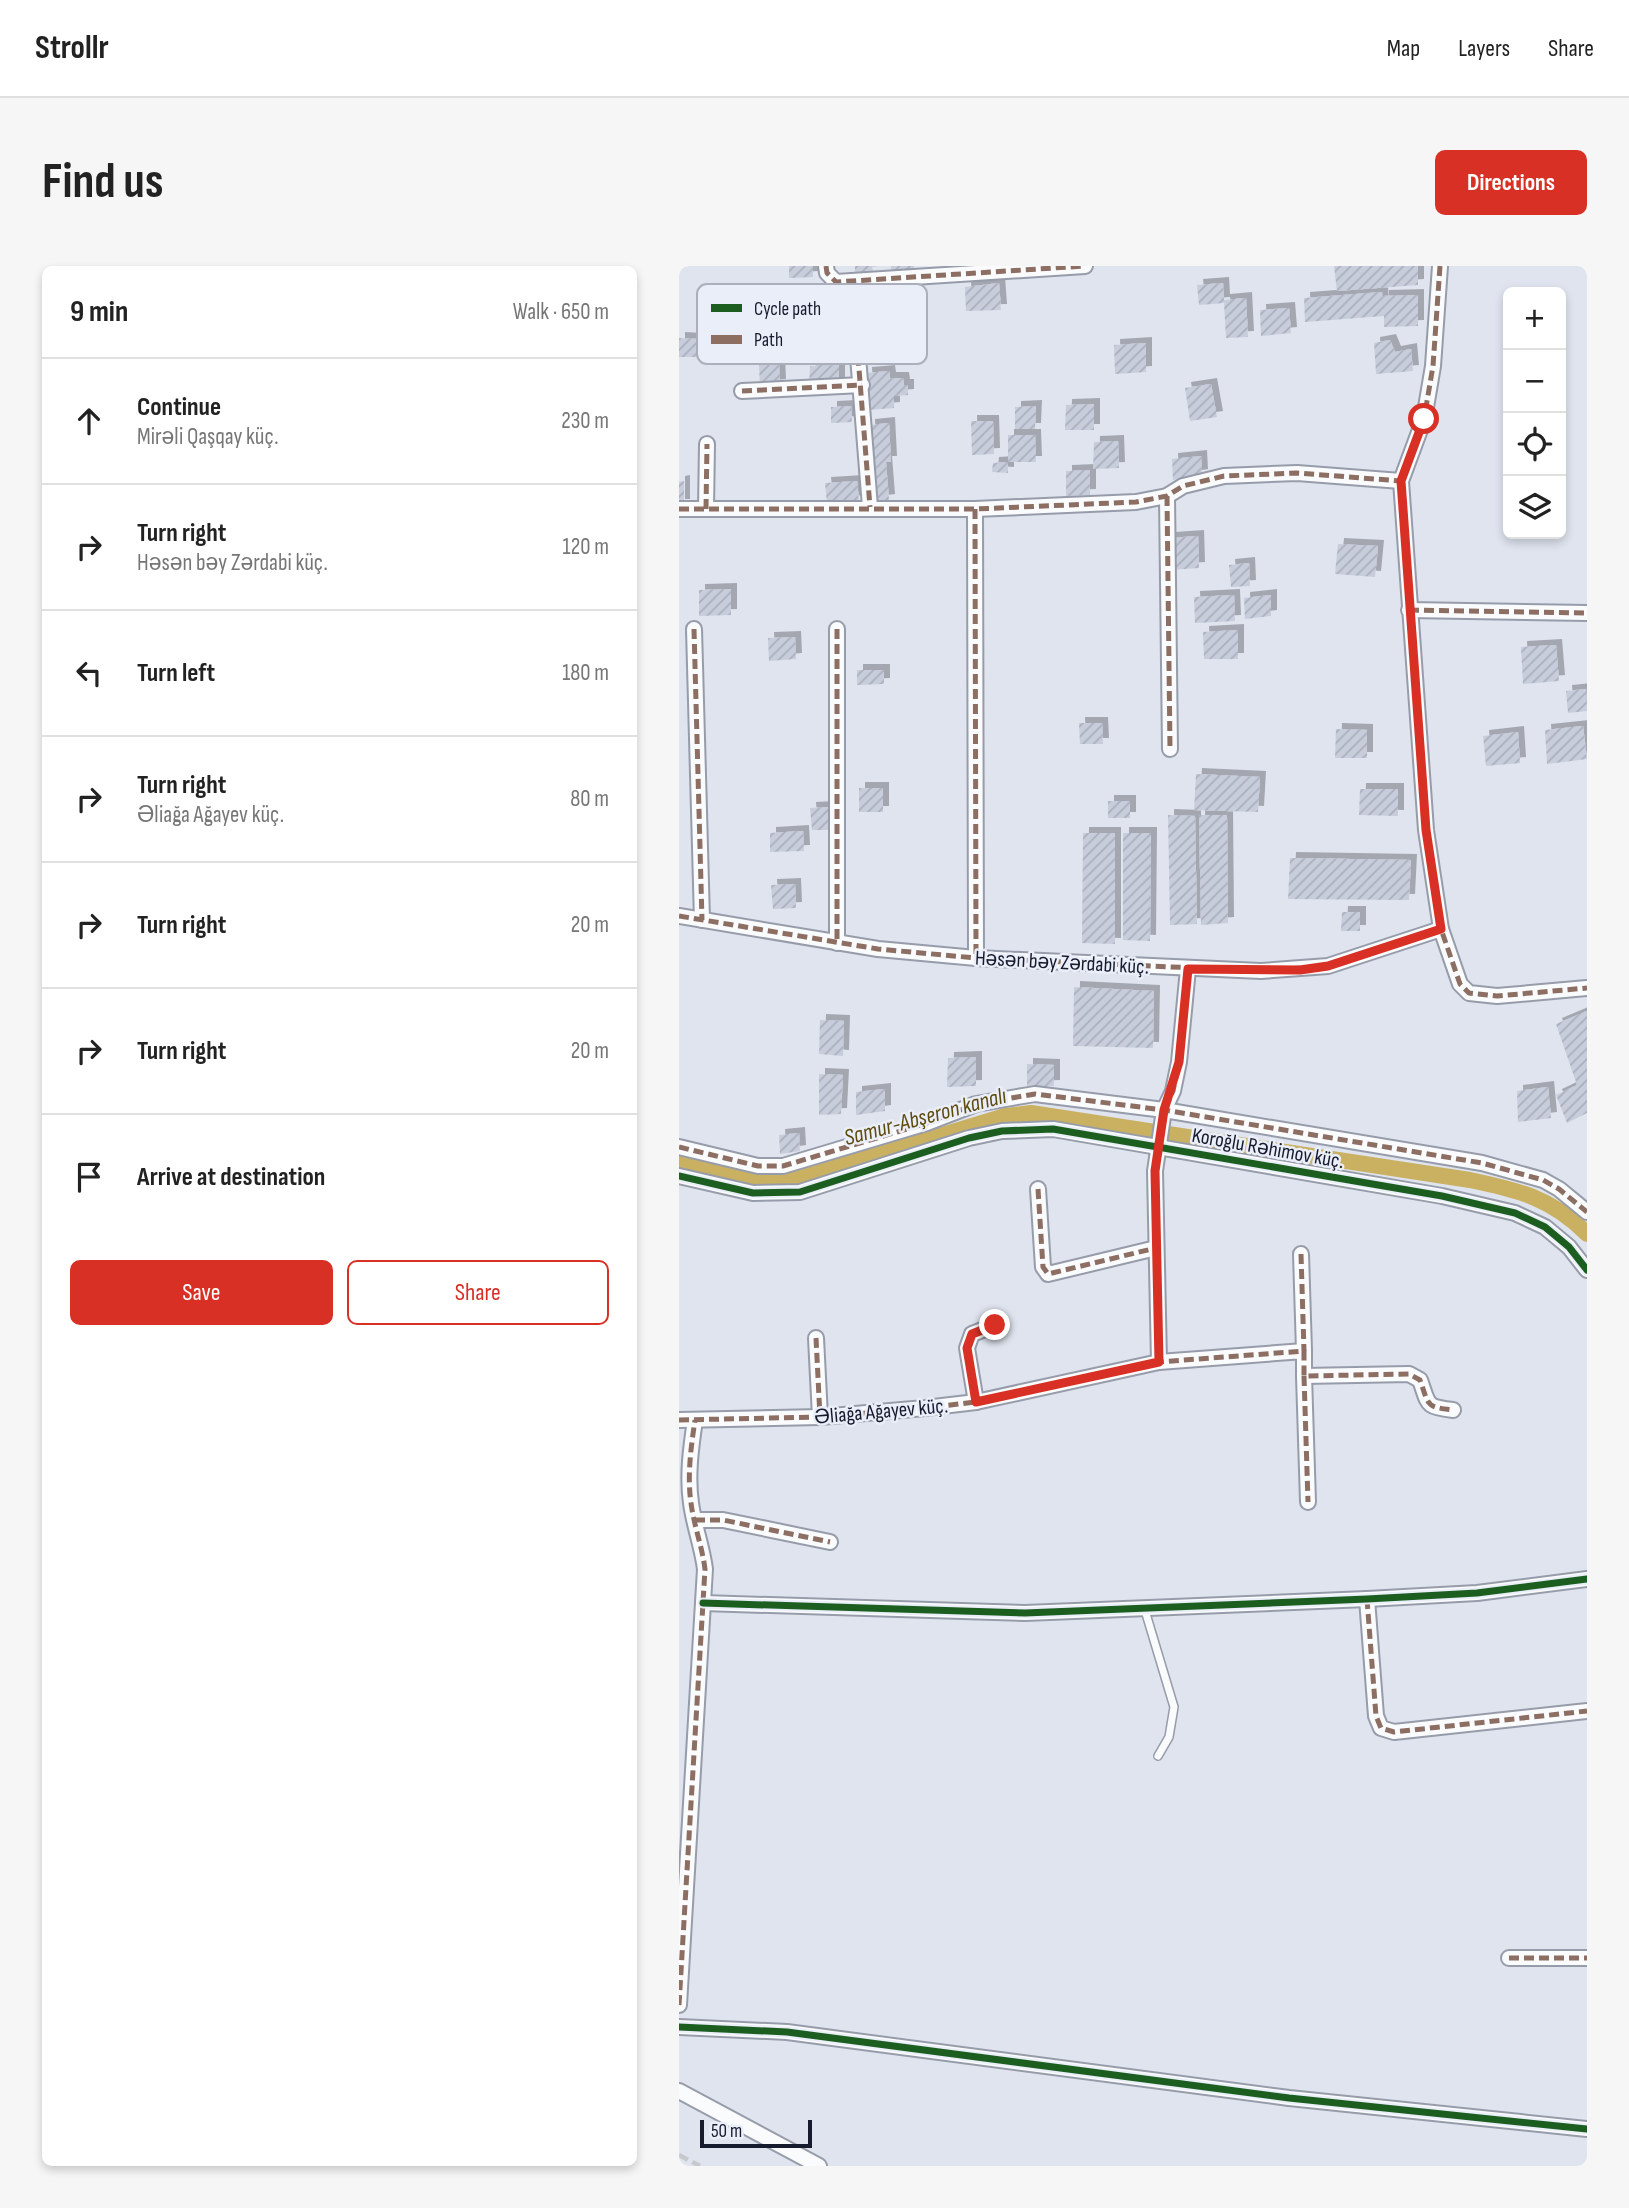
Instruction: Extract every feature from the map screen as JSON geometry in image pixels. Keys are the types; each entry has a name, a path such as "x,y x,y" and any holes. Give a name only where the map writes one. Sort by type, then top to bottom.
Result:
{"street":[{"path":"827,266 827,273 836,282 1086,266"},
{"path":"1440,266 1433,366 1424,419 1401,481 1426,830 1441,929 1460,984 1469,993 1497,996 1587,988"},
{"path":"860,364 870,506"},
{"path":"742,391 862,386"},
{"path":"706,509 707,444"},
{"path":"679,509 870,506 975,509 1136,502 1167,496 1183,486 1224,476 1297,473 1401,481"},
{"path":"1167,496 1170,749"},
{"path":"975,509 976,958"},
{"path":"1409,610 1587,613"},
{"path":"694,629 702,920"},
{"path":"837,629 837,943"},
{"name":"Həsən bəy Zərdabi küç.","path":"679,916 837,943 976,958 1188,969 1300,970 1328,966 1441,929"},
{"path":"1159,1362 1154,1196 1164,1110 1179,1062 1188,969"},
{"name":"Koroğlu Rəhimov küç.","path":"679,1147 758,1166 783,1166 927,1123 976,1104 1014,1095 1075,1097 1494,1166 1543,1180 1559,1189 1587,1212"},
{"name":"Koroğlu Rəhimov küç.","path":"679,1176 728,1189 773,1195 800,1192 969,1138 1002,1131 1053,1129 1443,1196 1515,1213 1545,1227 1569,1247 1587,1270"},
{"path":"1038,1189 1043,1266 1048,1274 1156,1248"},
{"path":"1301,1254 1308,1502"},
{"path":"976,1402 967,1348 972,1334 995,1325"},
{"path":"816,1338 820,1417"},
{"name":"Əliağa Ağayev küç.","path":"679,1420 820,1417 976,1402 1159,1362 1304,1351"},
{"path":"1304,1376 1409,1374 1420,1380 1427,1403 1432,1408 1454,1410"},
{"path":"679,2005 686,1781 703,1603 703,1556 690,1479 695,1420"},
{"path":"695,1520 723,1520 830,1542"},
{"path":"703,1603 1025,1613 1367,1599 1477,1592 1587,1579"},
{"path":"1367,1599 1376,1716 1381,1728 1394,1732 1587,1711"},
{"path":"1509,1958 1587,1958"},
{"path":"679,2027 787,2032 1289,2098 1587,2129"},
{"path":"679,2091 818,2166"}],"lane":[{"path":"1144,1607 1174,1707 1169,1737 1158,1756"}],"building":[{"path":"789,266 813,266 813,277 789,278"},
{"path":"855,266 872,266 873,272 855,273"},
{"path":"891,266 914,266 914,269 891,271"},
{"path":"1334,266 1418,266 1418,285 1337,291"},
{"path":"999,283 1001,310 966,311 965,287"},
{"path":"1223,283 1224,300 1246,298 1248,337 1226,338 1224,303 1199,305 1197,285"},
{"path":"1382,292 1383,307 1383,296 1418,295 1418,326 1384,327 1384,316 1305,322 1304,298"},
{"path":"1289,308 1291,333 1261,336 1260,310"},
{"path":"679,338 697,339 697,357 679,357"},
{"path":"1390,340 1395,352 1411,349 1413,371 1376,374 1374,343"},
{"path":"1146,343 1146,372 1115,374 1114,345"},
{"path":"759,364 779,364 780,385 760,387"},
{"path":"839,365 839,386 809,385 810,366"},
{"path":"889,371 890,378 903,378 904,385 908,385 908,395 894,396 894,408 868,410 866,373"},
{"path":"1211,384 1217,417 1190,421 1185,388"},
{"path":"1094,404 1094,430 1065,430 1066,405"},
{"path":"851,406 852,422 831,423 831,407"},
{"path":"1036,406 1035,429 1015,429 1015,407"},
{"path":"971,421 993,421 994,454 972,455"},
{"path":"889,423 891,462 886,462 889,500 873,502 869,425"},
{"path":"1008,435 1035,435 1036,462 1008,462"},
{"path":"1118,441 1119,468 1093,469 1094,442"},
{"path":"1201,456 1202,475 1173,480 1172,459"},
{"path":"1008,462 1008,473 992,472 993,463"},
{"path":"1090,470 1090,495 1066,496 1066,471"},
{"path":"684,481 684,505 679,505 679,482"},
{"path":"857,481 859,501 827,503 825,483"},
{"path":"1198,536 1199,568 1170,570 1169,538"},
{"path":"1338,544 1378,546 1375,577 1335,574"},
{"path":"1249,563 1250,586 1231,587 1229,565"},
{"path":"731,589 731,615 699,616 699,590"},
{"path":"1234,595 1235,621 1195,623 1194,597"},
{"path":"1271,595 1271,616 1245,619 1244,598"},
{"path":"1238,630 1238,659 1204,659 1203,632"},
{"path":"795,637 796,659 769,661 768,638"},
{"path":"1556,645 1559,681 1523,684 1521,647"},
{"path":"857,670 884,670 884,684 857,685"},
{"path":"1586,689 1587,711 1568,713 1566,691"},
{"path":"1079,723 1102,723 1103,744 1080,744"},
{"path":"1583,726 1587,759 1547,764 1545,730"},
{"path":"1336,729 1367,730 1367,758 1335,758"},
{"path":"1518,732 1520,763 1486,766 1483,736"},
{"path":"1196,774 1260,777 1258,812 1194,810"},
{"path":"859,788 883,788 883,812 859,812"},
{"path":"1360,789 1398,789 1398,816 1359,815"},
{"path":"1108,801 1130,801 1130,818 1108,818"},
{"path":"828,807 828,830 812,830 810,808"},
{"path":"1168,815 1195,816 1197,924 1170,925"},
{"path":"1199,815 1227,815 1228,923 1201,925"},
{"path":"803,831 804,851 770,852 770,833"},
{"path":"1083,833 1115,833 1115,944 1082,943"},
{"path":"1123,833 1151,833 1150,941 1123,940"},
{"path":"1290,858 1411,860 1409,900 1288,899"},
{"path":"795,884 796,908 773,909 771,885"},
{"path":"1342,912 1360,912 1360,931 1341,931"},
{"path":"1074,987 1154,991 1153,1048 1073,1046"},
{"path":"1587,1011 1587,1113 1567,1123 1556,1095 1577,1085 1556,1024"},
{"path":"820,1020 844,1021 843,1056 819,1054"},
{"path":"976,1057 976,1086 947,1087 948,1058"},
{"path":"1027,1064 1054,1065 1054,1086 1027,1087"},
{"path":"819,1074 843,1075 841,1114 819,1115"},
{"path":"1548,1087 1551,1118 1518,1122 1517,1091"},
{"path":"885,1089 885,1111 856,1115 856,1092"},
{"path":"799,1133 800,1151 780,1154 779,1135"}],"waterway":[{"name":"Samur-Abşeron kanalı","path":"679,1162 754,1179 801,1178 1005,1116 1031,1113 1470,1180 1533,1197 1561,1212 1587,1234"}],"railway":[{"path":"679,2155 700,2166"}],"marked path":[{"path":"826,266 827,273 836,282 1085,266"},
{"path":"1440,266 1433,366 1424,419 1401,481 1426,830 1441,929 1460,984 1469,993 1497,996 1587,988"},
{"path":"859,364 870,507"},
{"path":"742,391 862,385"},
{"path":"706,509 707,444"},
{"path":"679,509 975,509 1136,502 1167,496 1183,486 1224,476 1297,473 1401,481"},
{"path":"1167,496 1170,749"},
{"path":"975,509 976,958"},
{"path":"1409,610 1587,613"},
{"path":"694,629 702,920"},
{"path":"837,629 837,943"},
{"path":"679,916 878,949 976,958 1261,971 1328,966 1441,929"},
{"path":"1159,1362 1155,1171 1164,1110 1173,1091 1179,1062 1188,969"},
{"path":"679,1147 758,1166 783,1166 927,1123 976,1104 1035,1094 1164,1110 1482,1163 1543,1180 1559,1189 1587,1212"},
{"path":"1038,1189 1043,1267 1048,1274 1156,1248"},
{"path":"1301,1254 1304,1351"},
{"path":"976,1402 967,1348 972,1334 995,1325"},
{"path":"816,1338 820,1417"},
{"path":"679,1420 820,1417 925,1408 976,1402 1159,1362 1304,1351 1304,1376 1409,1374 1420,1380 1429,1403 1437,1408 1453,1410"},
{"path":"1304,1376 1308,1502"},
{"path":"679,2005 705,1569 692,1511 689,1482 695,1420"},
{"path":"695,1520 723,1520 830,1542"},
{"path":"1367,1599 1376,1716 1381,1728 1394,1732 1587,1711"},
{"path":"1509,1958 1587,1958"}],"cycle path":[{"path":"679,1176 753,1193 800,1192 969,1138 1002,1131 1053,1129 1442,1196 1515,1213 1545,1227 1569,1247 1587,1270"},
{"path":"703,1603 1025,1613 1477,1593 1587,1579"},
{"path":"679,2027 787,2032 1289,2098 1587,2129"}],"route":[{"path":"995,1325 972,1334 967,1348 976,1402 1159,1362 1155,1171 1164,1110 1173,1091 1179,1062 1188,969 1261,971 1328,966 1441,929 1426,830 1401,481 1424,419"}]}
